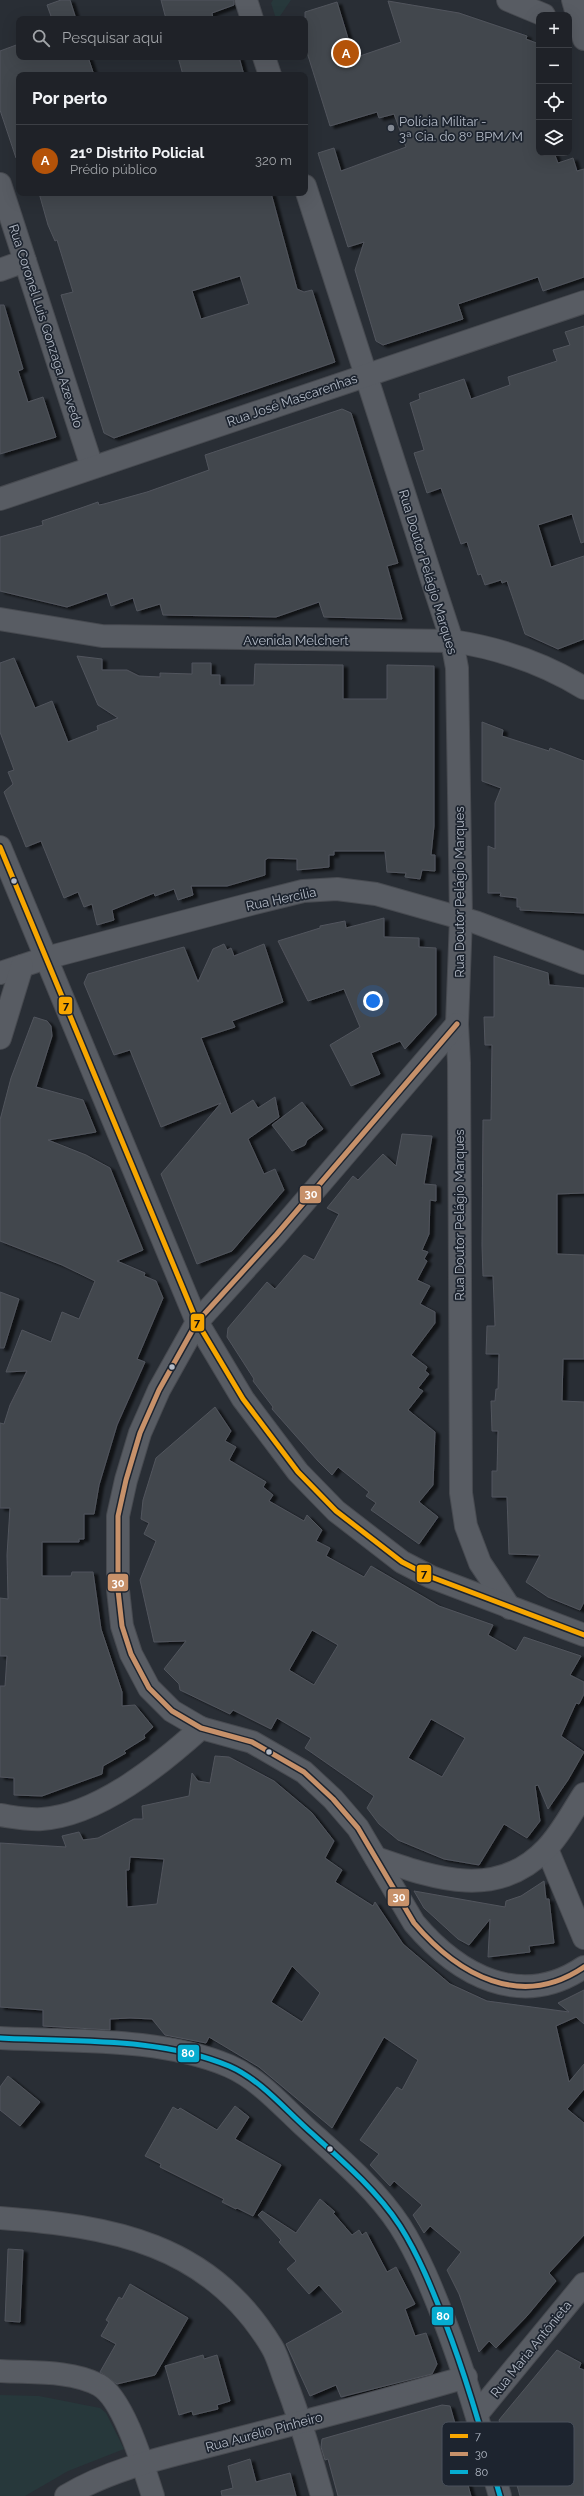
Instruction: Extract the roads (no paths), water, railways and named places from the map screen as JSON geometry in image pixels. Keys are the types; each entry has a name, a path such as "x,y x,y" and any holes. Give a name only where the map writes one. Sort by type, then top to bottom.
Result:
{"street":[{"path":"246,0 251,16"},
{"path":"508,0 537,12"},
{"path":"573,0 580,32"},
{"path":"265,60 269,72"},
{"name":"Rua Coronel Luis Gonzaga Azevedo","path":"0,184 92,467"},
{"name":"Rua Doutor Pelágio Marques","path":"308,195 452,641 457,668 459,715 461,918 457,1024 459,1064 461,1494 466,1526 480,1563 510,1608"},
{"path":"0,270 25,261"},
{"name":"Rua José Mascarenhas","path":"0,499 584,302"},
{"name":"Avenida Melchert","path":"0,619 102,636 452,641 484,646 534,662 584,688"},
{"path":"0,847 197,1322 243,1399 298,1472 336,1511 402,1562 431,1577 584,1635"},
{"name":"Rua Hercilia","path":"0,973 46,958 303,891 337,889 376,894 461,918 506,933 584,963"},
{"path":"0,1038 22,966"},
{"path":"457,1024 276,1235 197,1322 159,1390 140,1433 118,1516 117,1575 122,1626 134,1661 154,1692 172,1711 201,1728 252,1742 304,1772 333,1799 358,1828 414,1924 426,1937 468,1970 487,1981 526,1987 544,1984 584,1967"},
{"path":"0,1814 43,1819 66,1814 105,1799 173,1754 201,1728"},
{"path":"376,1858 424,1874 462,1882 488,1880 510,1875 547,1849 584,1794"},
{"path":"547,1849 584,1938"},
{"path":"0,2038 145,2046 176,2050 229,2067 253,2079 341,2160 400,2225 427,2276 466,2377 479,2422"},
{"path":"0,2218 98,2229 144,2242 210,2276 248,2310 273,2348 302,2422 322,2496"},
{"name":"Rua Maria Antônieta","path":"477,2414 584,2284"},
{"path":"0,2371 60,2375 85,2379 100,2386 120,2410 143,2464 152,2496"},
{"name":"Rua Aurélio Pinheiro","path":"66,2496 78,2489 143,2464 466,2377"},
{"path":"497,2486 500,2496"}],"place":[{"name":"21º Distrito Policial","path":"346,53"},
{"name":"Polícia Militar - 3ª Cia. do 8º BPM/M","path":"391,128"}]}
